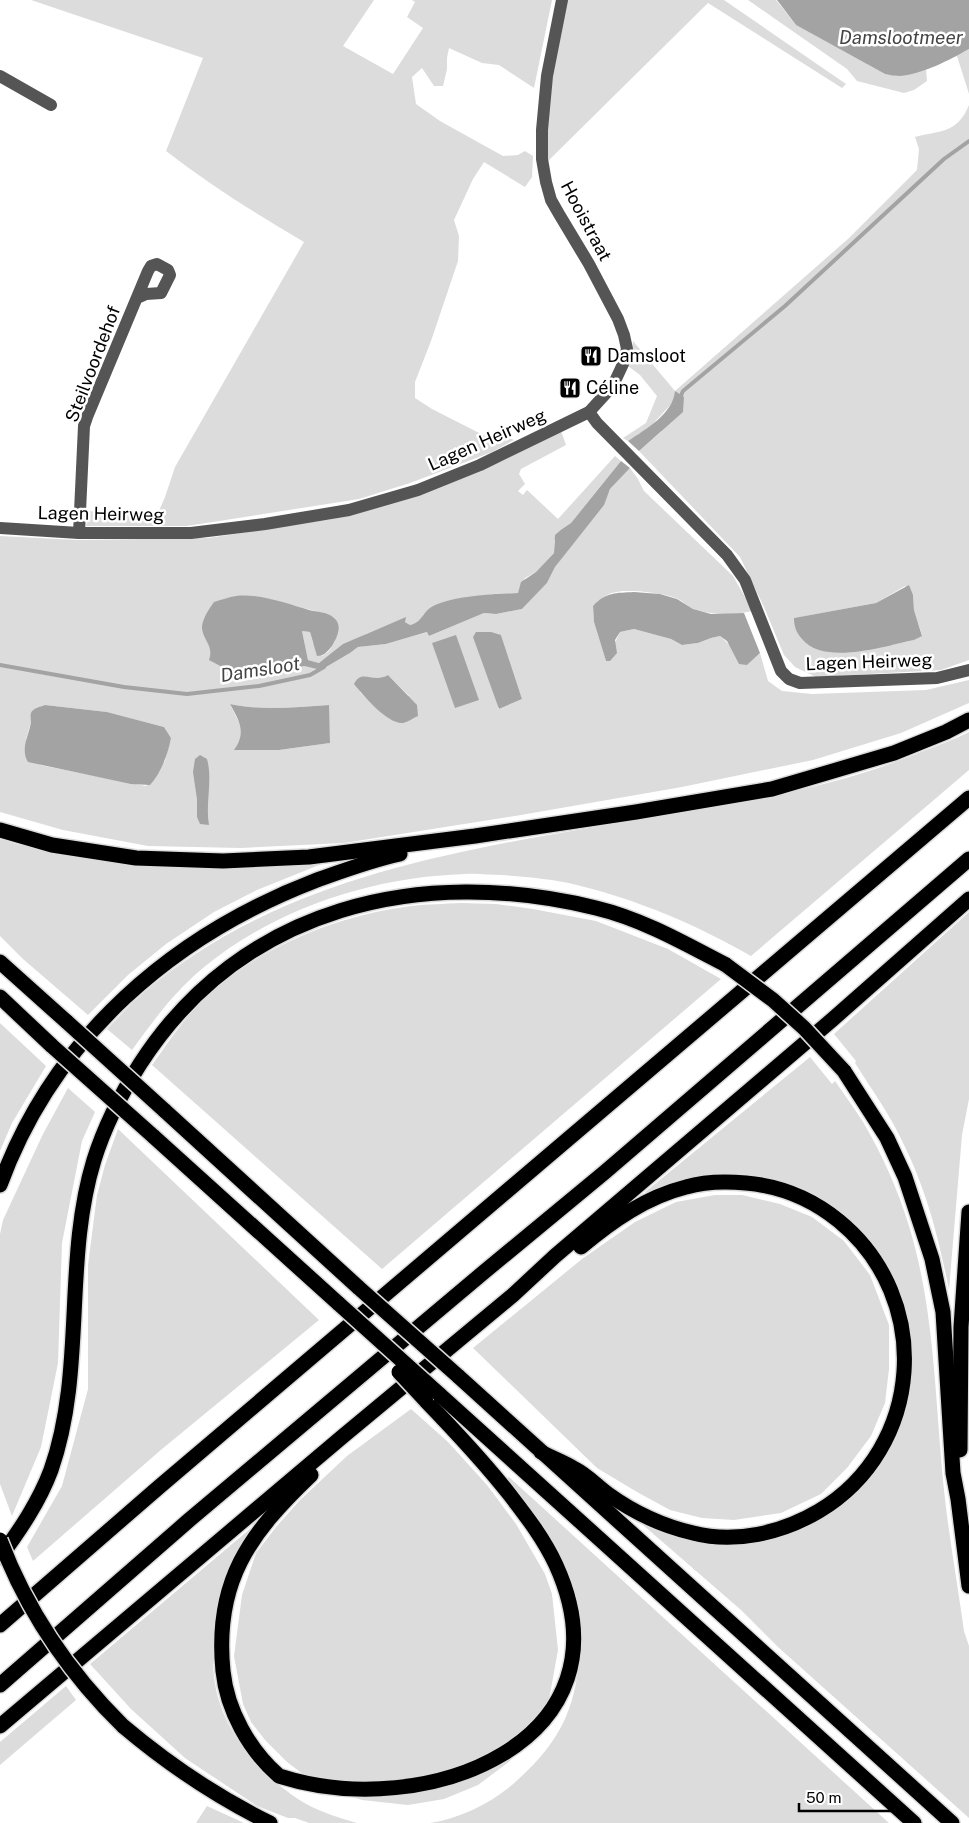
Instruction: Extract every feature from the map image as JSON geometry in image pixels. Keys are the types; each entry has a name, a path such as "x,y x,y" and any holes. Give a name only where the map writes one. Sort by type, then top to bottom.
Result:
{"highway":[{"path":"0,830 52,845 136,858 223,861 309,857 475,836 772,789 894,753 946,732 969,720"},
{"path":"0,1625 159,1487 969,798"},
{"path":"0,1185 26,1126 51,1084 77,1050 111,1011 144,980 180,952 224,924 268,901 307,884 348,868 475,836"},
{"path":"0,1685 188,1521 605,1172 969,859"},
{"path":"0,1557 20,1530 40,1496 50,1472 66,1415 82,1217 94,1158 123,1091 150,1048 177,1015 206,985 246,955 284,933 321,917 361,904 411,894 456,891 500,892 542,896 599,909 665,933 726,965 773,1000 804,1028 844,1071 887,1138 905,1178 932,1259 944,1312 952,1473 958,1499 969,1586"},
{"path":"0,1726 513,1295 555,1256 833,1019 969,900"},
{"path":"0,962 952,1823"},
{"path":"0,998 396,1356 433,1397 524,1513 543,1540 556,1565 565,1588 572,1622 573,1662 569,1685 560,1712 544,1741"},
{"path":"513,1295 561,1264 618,1219 656,1197 685,1187 712,1182 764,1184 800,1196 826,1210 856,1235 875,1258 888,1281 898,1307 904,1333 905,1374 902,1395 889,1432 867,1470 848,1490 829,1505 802,1521 780,1529 756,1535 724,1537 695,1534 670,1526 646,1516 611,1496 576,1469 541,1452"},
{"path":"958,1499 961,1327 969,1212"},
{"path":"433,1397 914,1823"},
{"path":"310,1797 287,1783 271,1769 242,1730 231,1707 224,1680 222,1633 226,1600 232,1580 253,1538 270,1515 319,1468 342,1437"},
{"path":"0,1540 26,1597 50,1639 81,1681 123,1726 178,1770 238,1807 270,1823"}],"street":[{"name":"Hooistraat","path":"562,0 547,76 542,130 542,159 546,182 559,214 589,264 618,319 627,349 623,364 610,389 589,412"},
{"path":"0,76 51,104"},
{"name":"Steilvoordehof","path":"79,533 84,426 137,298"},
{"name":"Lagen Heirweg","path":"0,528 79,533 191,533 264,524 350,510 418,490 480,465 589,412 597,423 727,555 745,580 781,671 789,679 800,684 938,678 969,670"}],"shaded area":[{"path":"31,0 374,0 343,46 393,74 423,28 407,17 415,2 412,0 552,0 534,88 499,65 482,63 449,48 443,86 434,86 422,68 412,77 416,104 440,121 503,156 518,155 525,151 533,156 532,177 525,187 484,162 473,179 454,220 459,236 458,261 415,382 415,398 432,409 491,439 502,435 514,440 492,452 410,483 359,499 187,526 86,526 89,511 156,518 175,467 304,242 199,176 166,151 203,58"},
{"path":"566,0 724,0 846,84 842,88 708,3 547,162 546,125 555,57"},
{"path":"748,0 776,0 796,25 885,74 900,76 926,69 927,81 914,90 904,93 857,81 847,69"},
{"path":"969,49 969,94 957,56"},
{"path":"969,105 969,660 941,670 816,677 795,667 784,655 740,557 639,451 661,432 674,401 650,427 628,441 623,438 646,423 657,396 640,375 628,366 631,360 633,341 675,391 849,238 917,170 919,149 915,137 947,129 959,121","holes":["905,586 913,595 914,610 922,635 914,640 891,645 795,618 876,603"]},
{"path":"561,431 566,445 521,469 519,474 525,484 518,491 523,495 527,490 558,519 615,456 621,461 571,523 562,529 554,541 554,553 536,572 525,578 518,593 492,594 424,614 418,623 410,625 405,622 405,618 366,634 319,663 308,660 302,631 310,632 313,643 322,656 329,651 335,641 323,613 267,599 238,596 207,639 211,654 273,674 304,666 321,670 358,647 386,644 428,632 429,636 484,613 496,614 522,609 547,583 555,567 610,489 630,468 644,491 733,576 753,611 717,614 693,609 676,598 662,594 635,591 612,593 593,606 594,622 606,661 620,632 634,629 671,639 682,645 698,643 720,636 747,665 760,653 768,681 782,691 812,694 926,690 969,680 969,703 901,733 813,760 682,787 344,843 241,848 148,846 63,830 0,812 0,536 78,540 208,538 332,519 486,468","holes":["501,635 522,699 498,709","388,675 409,696 371,702 360,692 367,677 381,679","230,704 267,708 328,705 330,743 279,750 235,750 241,741 241,727","45,705 107,712 164,727 171,738 165,761 146,786 40,765 26,739 31,722 31,713"]},
{"path":"969,732 969,770 751,956 667,914 577,885 502,875 430,876 360,889 293,913 262,928 231,947 183,986 132,1050 107,1029 140,996 202,949 270,913 342,884 418,862 495,845 725,805 802,789 902,760"},
{"path":"0,839 16,844 127,865 219,868 324,863 257,890 214,912 166,944 128,975 88,1015 23,959 0,936"},
{"path":"461,903 496,904 596,921 668,949 721,979 382,1269 152,1065 193,1011 239,971 265,954 293,940 351,918 411,906"},
{"path":"969,912 969,1099 962,1135 949,1290 931,1216 912,1162 899,1134 855,1063 856,1061 834,1034"},
{"path":"0,1023 46,1066 12,1123 0,1151"},
{"path":"810,1057 832,1084 835,1081 863,1122 877,1147 900,1199 918,1259 930,1327 947,1516 964,1631 969,1646 969,1818 778,1647 741,1610 643,1525 646,1521 705,1541 822,1516 859,1487 906,1400 896,1287 882,1258 847,1218 803,1189 780,1182 748,1176 720,1176 684,1180 660,1187 647,1194 645,1192"},
{"path":"68,1088 95,1112 82,1141 62,1243 58,1363 41,1447 12,1516 0,1484 0,1234 3,1220 43,1134"},
{"path":"118,1129 319,1320 162,1449 33,1561 27,1547 62,1486 88,1389 88,1265 97,1195"},
{"path":"715,1195 742,1195 780,1204 812,1217 844,1241 870,1275 889,1325 889,1369 885,1403 871,1436 847,1468 821,1494 781,1513 734,1520 702,1518 670,1510 597,1468 473,1348 582,1259 635,1222 676,1202"},
{"path":"411,1409 448,1442 487,1485 516,1524 545,1574 552,1594 558,1650 550,1694 544,1710 533,1730 510,1761 478,1785 444,1799 408,1805 362,1800 320,1787 287,1762 265,1740 251,1722 243,1704 234,1656 242,1595 256,1553 300,1500 347,1456"},
{"path":"509,1477 889,1823 430,1823 452,1818 474,1809 494,1798 525,1774 557,1734 566,1718 572,1699 579,1660 579,1639 575,1600 570,1582 551,1541 506,1480"},
{"path":"251,1528 231,1563 219,1600 217,1613 213,1671 224,1714 232,1731 243,1747 255,1762 283,1788 312,1807 357,1823 309,1823 295,1818 288,1818 257,1806 185,1758 131,1709 90,1664"},
{"path":"66,1686 76,1700 0,1765 0,1742"},
{"path":"207,1806 244,1823 196,1823"}],"water":[{"name":"Damslootmeer","path":"777,0 969,0 969,49 945,62 909,75 894,76 885,74 796,25"},
{"path":"675,391 684,397 683,412 639,451 628,441 664,414 673,399"},
{"path":"621,461 630,468 610,489 604,505 555,567 547,583 522,609 496,614 484,613 429,636 427,632 386,644 358,647 321,670 304,666 273,674 249,674 224,668 209,660 210,651 202,628 204,618 214,602 233,596 254,596 332,616 337,621 339,628 332,646 324,654 317,656 310,632 302,631 308,660 319,663 343,644 406,617 405,622 410,625 414,624 430,608 438,604 472,596 518,593 521,582 536,572 554,553 555,535 571,523"},
{"path":"909,585 922,636 914,640 855,652 839,653 812,647 798,634 794,624 794,618 876,603"},
{"path":"617,593 660,594 677,599 693,609 711,614 744,613 760,653 747,665 739,664 727,641 720,636 698,643 682,645 671,639 634,629 620,632 615,640 617,653 610,661 606,661 594,622 593,606 607,596"},
{"path":"476,632 491,632 501,635 522,699 499,709 473,637"},
{"path":"456,635 479,700 455,708 432,643"},
{"path":"388,675 417,705 418,716 403,723 390,719 376,708 354,684 357,679 364,676 377,678"},
{"path":"230,704 267,708 329,705 330,743 279,750 234,750 238,744 241,732 239,721"},
{"path":"45,705 107,712 164,727 171,738 166,757 158,775 150,785 131,784 28,762 25,747 31,722 31,713"},
{"path":"200,755 207,759 209,767 209,825 200,824 197,817 197,799 193,772 195,759"}],"waterway":[{"name":"Damsloot","path":"679,400 683,391 785,306 944,159 969,141"},
{"name":"Damsloot","path":"0,665 124,687 187,694 259,686 310,675 324,667"}],"place":[{"name":"Damsloot","path":"591,356"},
{"name":"Céline","path":"570,388"}]}
